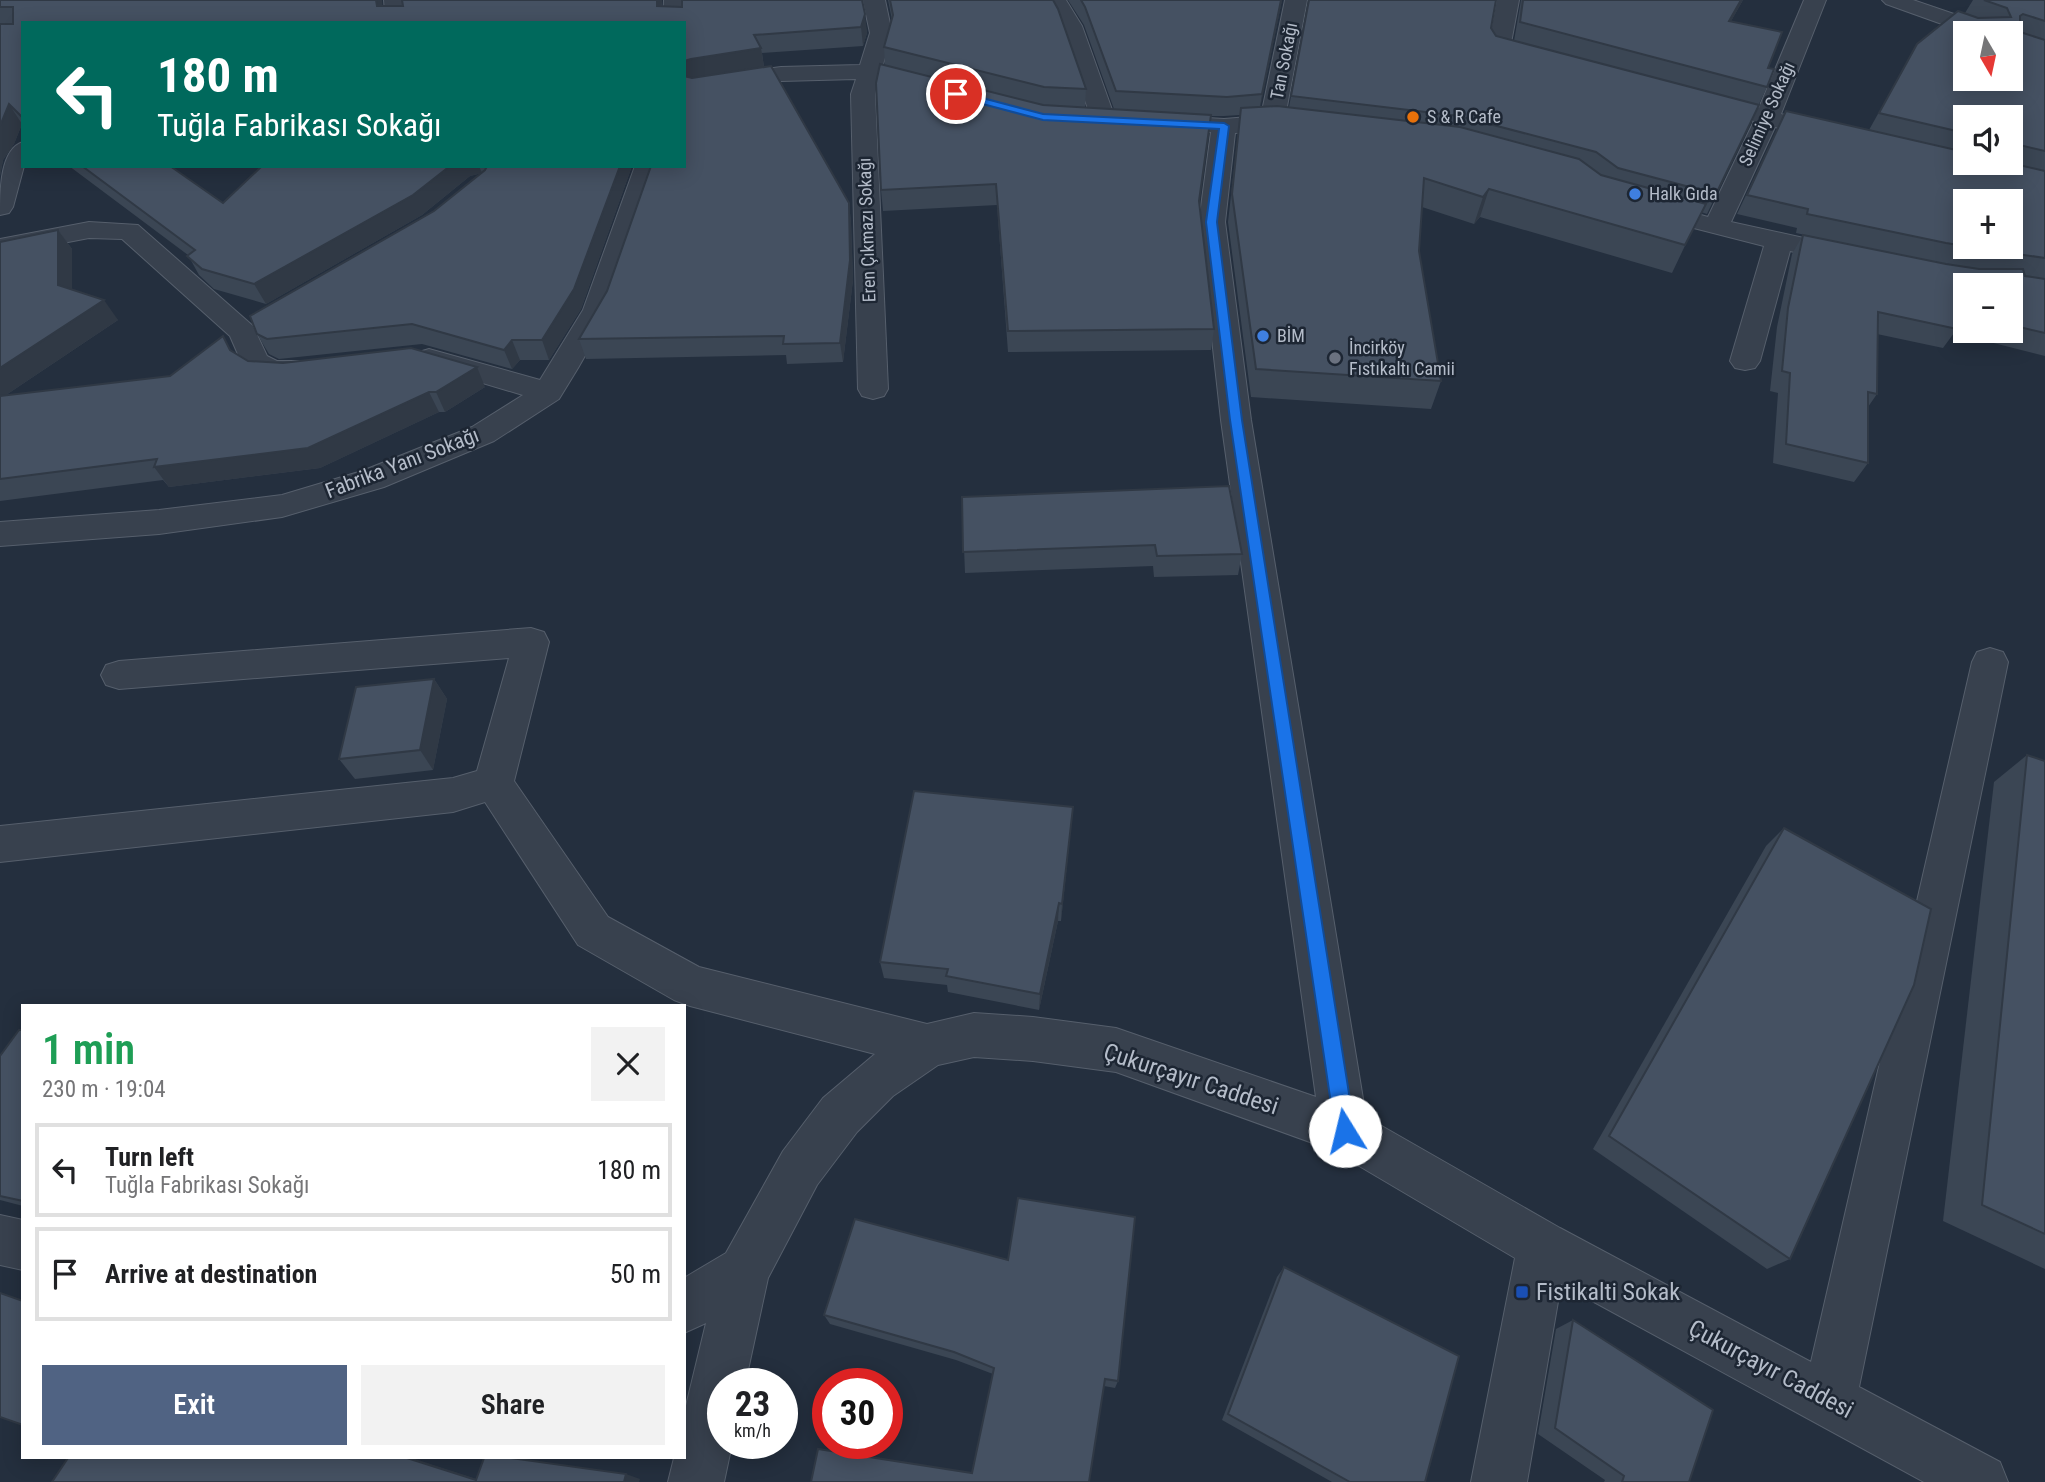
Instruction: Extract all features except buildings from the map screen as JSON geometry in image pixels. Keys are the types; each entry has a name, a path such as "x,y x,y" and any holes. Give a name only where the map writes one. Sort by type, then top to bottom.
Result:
{"street":[{"path":"394,0 397,21"},
{"path":"674,21 675,0"},
{"name":"Eren Çıkmazı Sokağı","path":"873,389 863,94 881,33 874,0"},
{"path":"1055,0 1071,26 1091,118 1224,126 1272,123 1314,128"},
{"name":"Tan Sokağı","path":"1272,123 1296,0"},
{"path":"1508,0 1499,47 1566,65"},
{"name":"Selimiye Sokağı","path":"1716,227 1767,118 1815,0"},
{"path":"1893,0 1953,21"},
{"path":"696,87 781,75 869,72 956,94"},
{"path":"1686,97 1846,137"},
{"path":"1224,126 1212,222 1213,236 1236,420 1345,1131"},
{"path":"0,207 12,163 21,152"},
{"name":"Fabrika Yanı Sokağı","path":"0,534 159,522 282,506 373,479 483,434 548,392 597,310 647,168"},
{"path":"1626,202 1716,227 1869,260"},
{"path":"0,247 89,230 129,231 253,326 254,361 272,371 329,366"},
{"path":"1745,361 1779,241"},
{"path":"399,358 422,356 548,392"},
{"path":"119,675 531,642 495,783 593,931 690,985 927,1046"},
{"path":"1829,1401 1990,662"},
{"path":"0,844 453,795 495,783"},
{"name":"Çukurçayır Caddesi","path":"744,1271 800,1168 839,1115 877,1080 927,1046 974,1035 1033,1039 1116,1050 1345,1131 1542,1246 1980,1482"},
{"path":"0,1240 21,1245"},
{"path":"1499,1482 1542,1246"},
{"path":"686,1306 744,1271"},
{"path":"696,1482 744,1271"}],"place":[{"name":"S & R Cafe","path":"1413,117"},
{"name":"Halk Gıda","path":"1635,194"},
{"name":"BİM","path":"1263,336"},
{"name":"İncirköy Fıstıkaltı Camii","path":"1335,358"},
{"name":"Fistikalti Sokak","path":"1522,1292"}],"route":[{"path":"956,94 1043,117 1224,126 1212,222 1236,420 1345,1131"}]}
